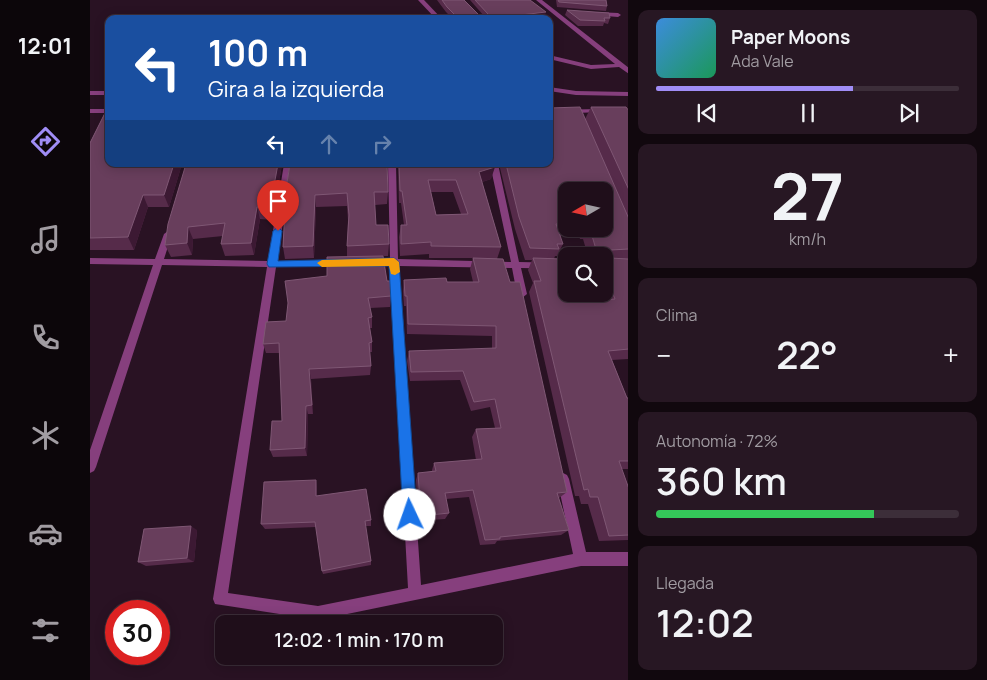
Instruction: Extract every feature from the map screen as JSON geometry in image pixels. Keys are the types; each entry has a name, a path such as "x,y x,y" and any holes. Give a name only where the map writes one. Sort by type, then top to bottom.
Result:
{"street":[{"path":"421,0 435,15"},
{"path":"540,0 628,72"},
{"path":"553,11 562,11"},
{"path":"590,13 618,15"},
{"path":"553,58 591,67 620,65"},
{"path":"553,90 576,93"},
{"path":"90,93 105,93"},
{"path":"553,93 628,94"},
{"path":"90,112 105,111"},
{"path":"577,111 581,120"},
{"path":"553,112 611,112"},
{"path":"288,167 220,599 318,613 581,559 628,559"},
{"path":"392,167 394,262 415,593"},
{"path":"495,167 525,305"},
{"path":"90,467 160,262 170,226"},
{"path":"90,261 272,264 394,262 558,266"},
{"path":"561,471 581,559"}],"building":[{"path":"442,0 464,0 479,15 455,15"},
{"path":"475,0 530,0 546,12 521,15 487,15"},
{"path":"558,0 606,0 607,6 559,2"},
{"path":"567,10 609,13 610,18 604,18 605,21 580,20"},
{"path":"580,107 613,182 558,182 558,224 556,224 558,238 561,238 563,244 557,244 558,249 530,248 519,217 507,167 553,167 553,108"},
{"path":"591,107 626,107 628,110 628,188"},
{"path":"105,113 105,167 173,167 164,195 143,195 128,237 90,238 90,143"},
{"path":"185,167 277,167 270,207 257,207 251,243 221,244 225,223 188,227 187,243 165,245 168,224"},
{"path":"290,167 387,167 388,192 374,192 376,225 388,225 389,244 347,246 349,215 347,193 315,195 313,246 283,247 285,208 283,208"},
{"path":"399,167 495,167 479,172 501,247 431,246 431,242 401,244 401,225 407,225 402,191 400,191","holes":["428,180 456,180 468,214 436,215"]},
{"path":"613,182 628,217 628,249 613,250 613,247 595,247 593,238 613,237"},
{"path":"383,256 387,281 390,281 391,296 368,298 372,317 368,318 372,342 369,343 371,366 309,369 312,405 306,406 305,448 270,450 272,421 282,421 279,343 263,344 266,322 286,321 288,303 285,281 327,276 327,257"},
{"path":"473,258 503,259 510,282 520,282 567,492 557,493 569,530 485,540 473,490 445,493 449,513 421,516 418,473 436,471 434,463 482,459 476,429 501,428 495,399 474,402 463,371 411,372 409,351 496,348 496,326 408,324 407,296 405,296 404,280 446,278 447,282 479,282"},
{"path":"533,258 558,259 558,302 613,302 613,299 615,299 613,294 613,258 628,259 628,349 608,351 628,398 628,461 619,461 628,486 628,535 609,536 598,497 590,497 588,489 584,490 534,281 541,281"},
{"path":"316,480 316,496 366,489 371,520 365,521 371,561 322,571 315,522 261,524 264,482"},
{"path":"191,526 187,558 138,562 144,529"}],"slow traffic":[{"path":"322,263 394,262 395,272"}],"route":[{"path":"278,231 272,264 394,262 410,515"}]}
